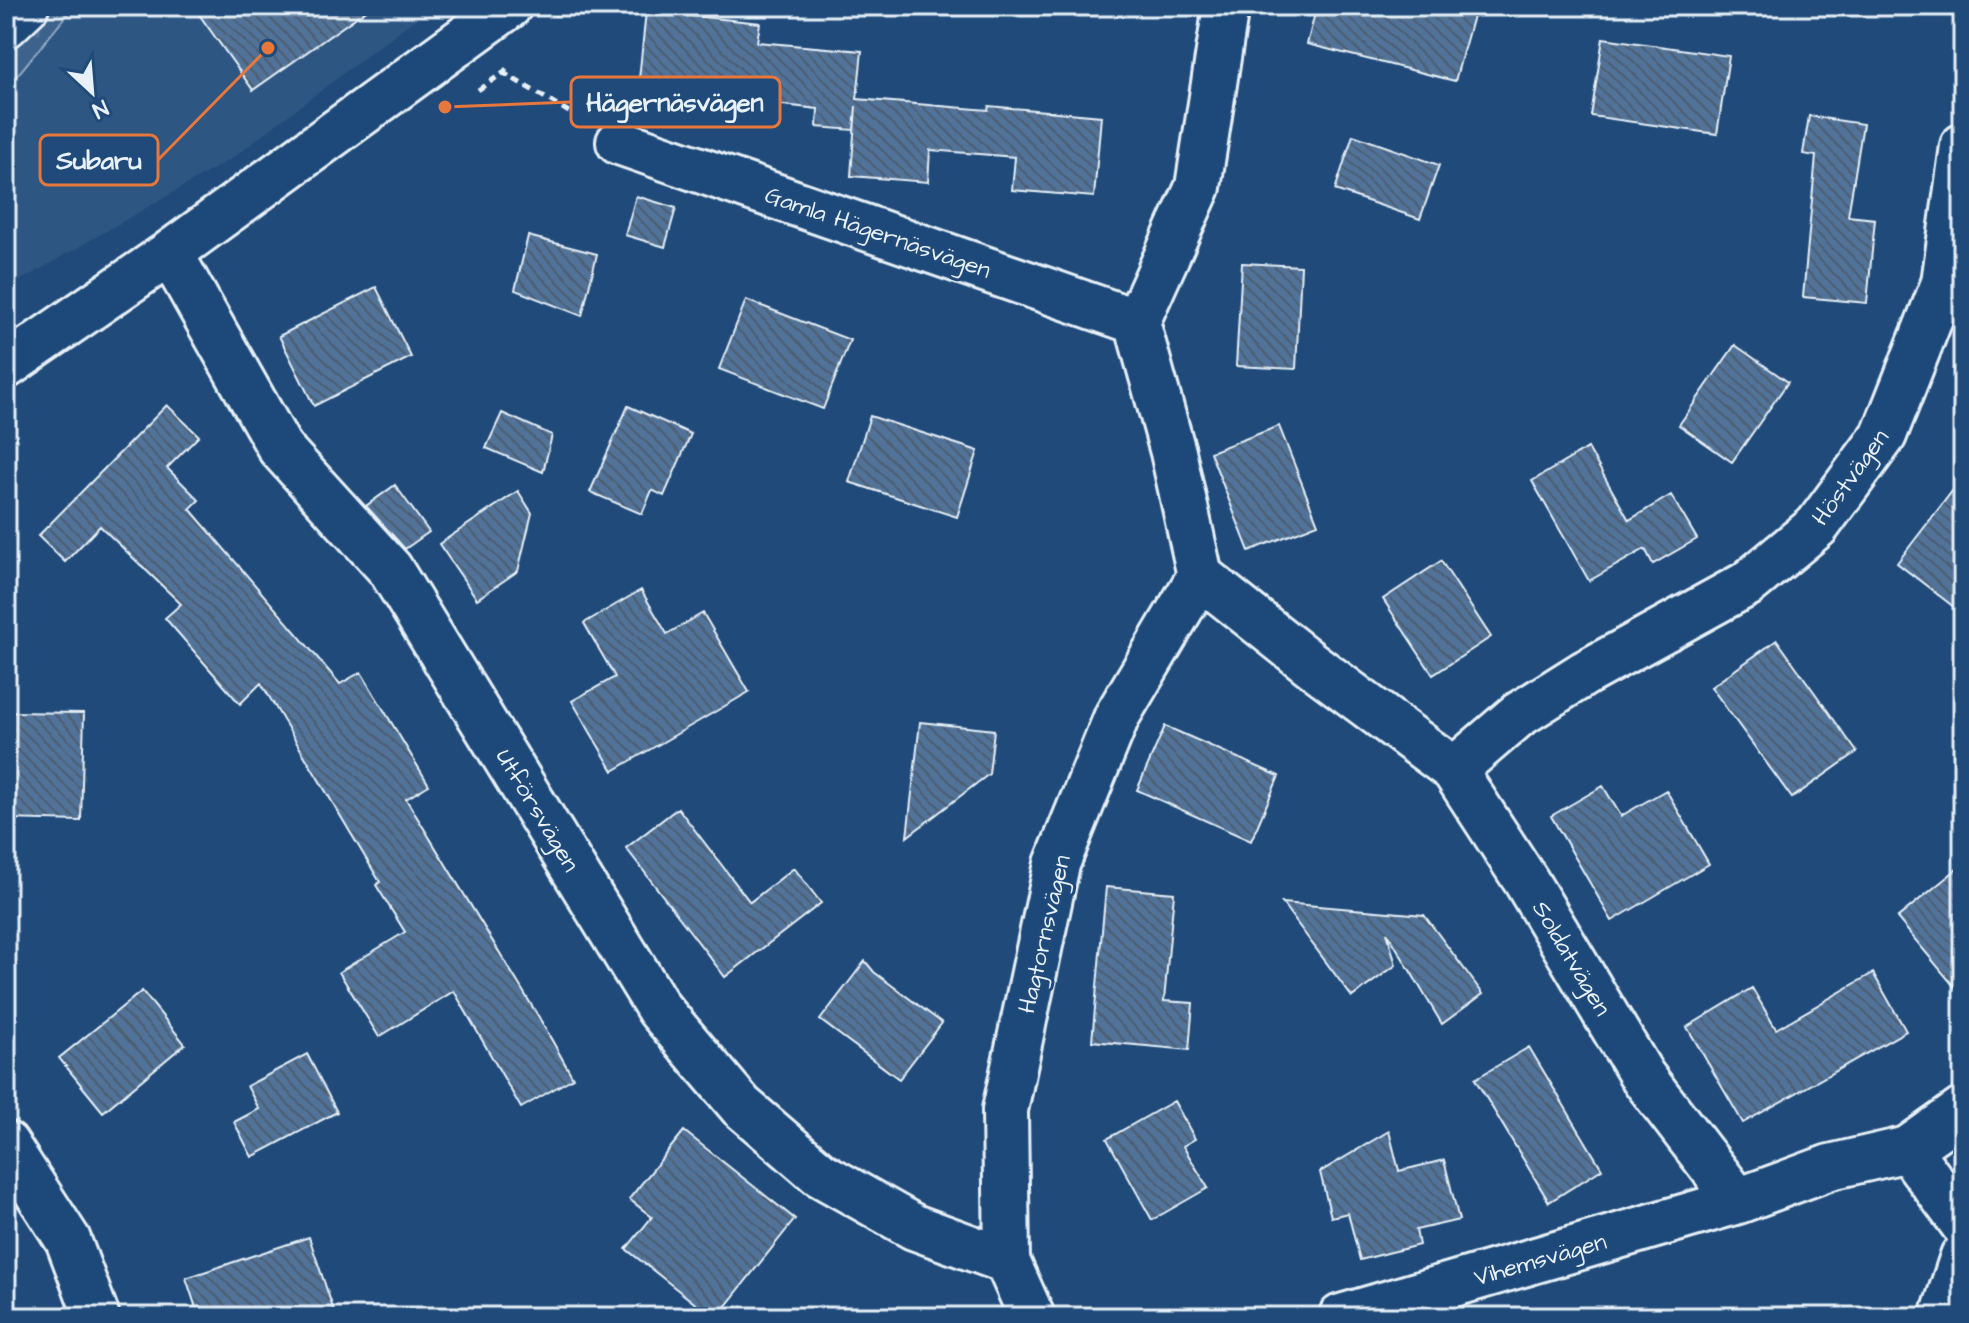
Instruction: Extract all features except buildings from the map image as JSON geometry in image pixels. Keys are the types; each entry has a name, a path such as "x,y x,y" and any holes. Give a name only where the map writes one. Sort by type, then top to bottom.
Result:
{"main road":[{"path":"6,25 26,6"},
{"path":"6,366 170,253 509,6"},
{"path":"1200,576 1173,452 1137,322 1198,187 1226,6"},
{"name":"Gamla Hägernäsvägen","path":"619,142 1137,322"},
{"name":"Höstvägen","path":"1454,770 1518,715 1585,673 1747,584 1817,526 1884,435 1944,283 1963,146"},
{"name":"Utförsvägen","path":"170,253 280,448 390,569 659,1009 741,1106 820,1174 914,1227 1007,1261"},
{"name":"Soldatvägen","path":"1200,576 1311,664 1454,770 1526,881 1643,1077 1738,1201"},
{"name":"Hagtornsvägen","path":"1032,1317 1007,1261 1005,1110 1057,864 1117,716 1200,576"},
{"path":"1738,1201 1830,1167 1908,1149 1963,1110"},
{"path":"6,1144 68,1240 97,1317"},
{"path":"1908,1149 1963,1224"},
{"name":"Vihemsvägen","path":"1341,1317 1738,1201"},
{"path":"1943,1317 1963,1256"}],"path":[{"path":"459,42 483,63 619,142"}],"shaded area":[{"path":"75,6 432,6 231,159 6,289 6,89"}],"green space":[{"path":"54,6 71,6 72,9 6,89 6,56"}],"place":[{"name":"Subaru","path":"268,48"},
{"name":"Hägernäsvägen","path":"445,107"}]}
